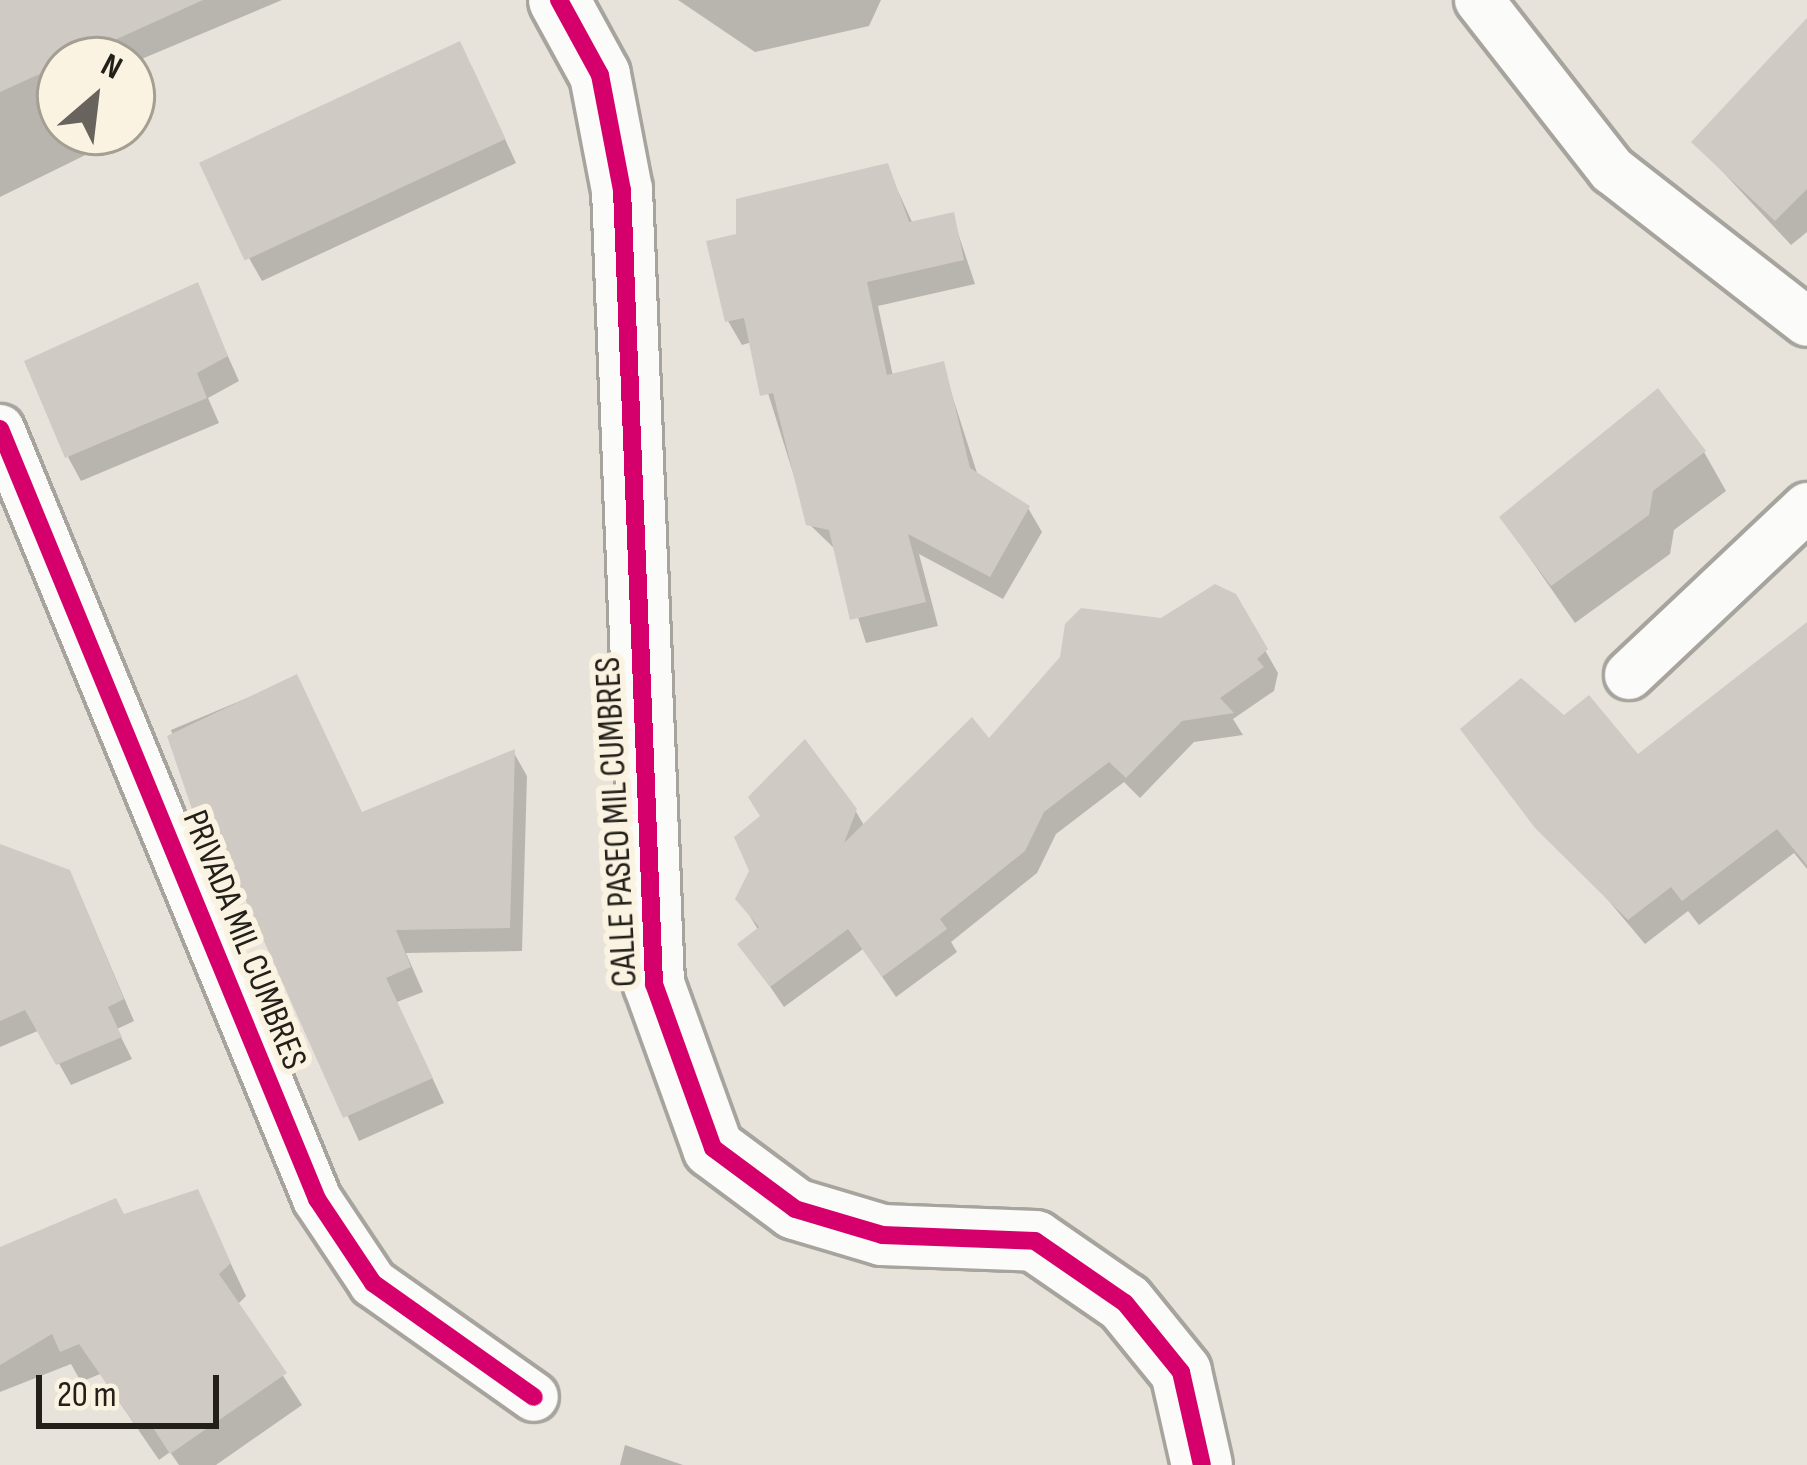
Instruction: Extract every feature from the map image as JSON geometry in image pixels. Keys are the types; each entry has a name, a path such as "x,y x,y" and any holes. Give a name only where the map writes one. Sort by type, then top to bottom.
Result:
{"street":[{"name":"CALLE PASEO MIL CUMBRES","path":"559,0 600,75 622,190 654,984 713,1148 795,1209 882,1235 1035,1241 1125,1303 1181,1372 1202,1465"},
{"path":"1479,0 1612,170 1807,322"},
{"name":"PRIVADA MIL CUMBRES","path":"0,429 317,1199 373,1283 534,1397"},
{"path":"1629,675 1807,507"}],"building":[{"path":"0,0 203,0 124,36 36,36 36,76 0,92"},
{"path":"1807,18 1807,189 1775,221 1691,142"},
{"path":"460,41 506,139 245,261 199,163"},
{"path":"888,163 909,222 954,212 964,260 867,282 887,375 944,361 970,468 1030,506 990,577 908,534 926,602 850,620 829,530 806,525 773,393 760,396 744,318 725,322 706,241 736,234 736,199"},
{"path":"198,282 228,356 197,373 207,398 65,458 24,361"},
{"path":"1658,388 1706,451 1653,491 1649,515 1551,586 1499,517"},
{"path":"1215,584 1236,594 1268,649 1257,659 1264,667 1220,698 1234,713 1182,721 1126,778 1109,762 1044,812 1025,851 940,919 947,929 882,977 848,929 770,987 737,944 759,927 735,899 749,871 734,837 760,816 748,797 805,739 857,809 844,843 972,717 989,738 1060,657 1065,624 1081,608 1161,618"},
{"path":"1807,622 1807,865 1777,829 1682,901 1671,887 1628,920 1535,828 1460,729 1521,678 1564,715 1589,695 1638,754"},
{"path":"297,674 362,812 515,749 510,928 396,930 411,967 386,978 433,1078 343,1118 226,856 210,862 167,736"},
{"path":"0,844 70,870 124,999 108,1007 122,1037 56,1065 25,1010 0,1021"},
{"path":"198,1189 231,1263 219,1274 287,1373 170,1454 150,1423 139,1430 79,1344 60,1352 52,1334 0,1365 0,1247 116,1198 124,1214"}],"cycle path":[{"path":"559,0 600,75 622,190 654,984 713,1148 795,1209 882,1235 1035,1241 1125,1303 1181,1372 1202,1465"},
{"path":"0,429 317,1199 373,1283 534,1397"}]}
